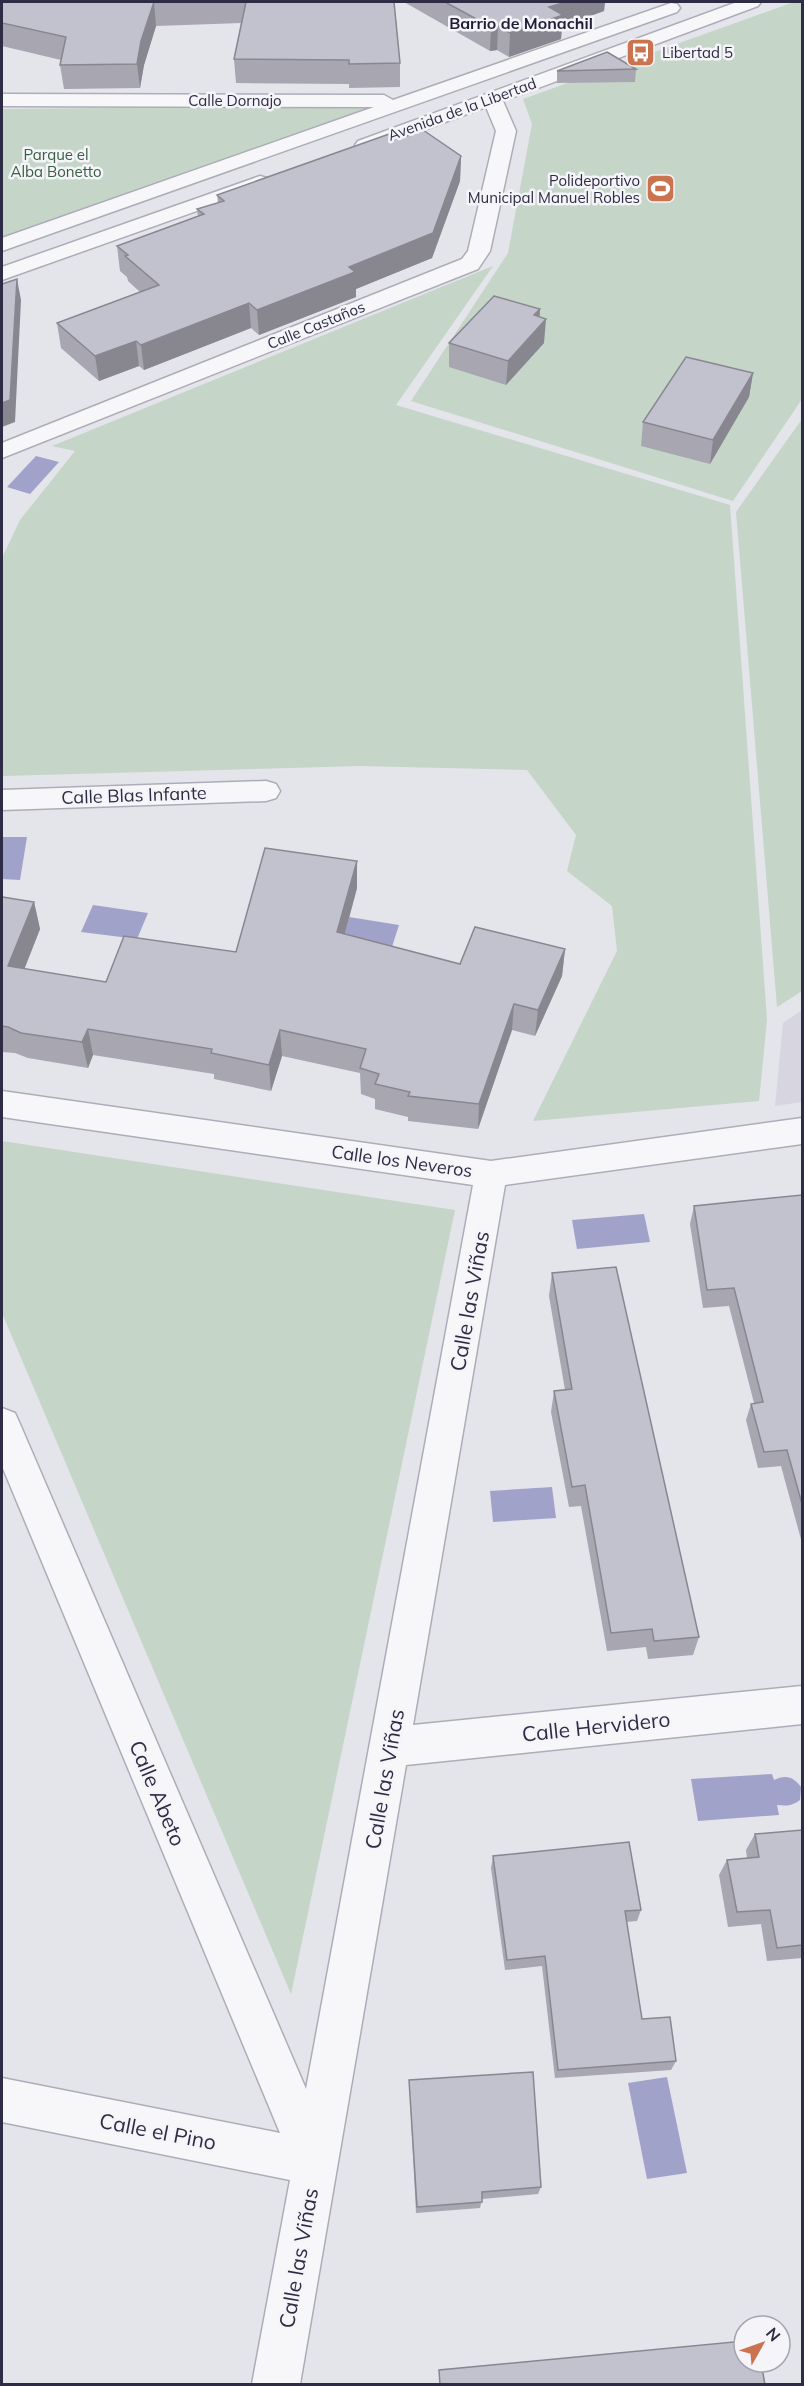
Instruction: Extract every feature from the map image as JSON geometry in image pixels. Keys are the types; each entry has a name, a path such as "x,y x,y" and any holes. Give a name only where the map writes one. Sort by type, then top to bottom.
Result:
{"street":[{"name":"Avenida de la Libertad","path":"2,245 690,2"},
{"name":"Avenida de la Libertad","path":"345,152 752,2"},
{"name":"Calle Castaños","path":"2,451 470,264 479,251 506,131 493,99"},
{"name":"Calle Dornajo","path":"2,100 407,101 467,108"},
{"path":"2,274 279,175"},
{"name":"Calle Blas Infante","path":"2,800 266,791"},
{"name":"Calle los Neveros","path":"2,1104 491,1174 802,1131"},
{"name":"Calle las Viñas","path":"276,2385 491,1174"},
{"name":"Calle Abeto","path":"2,1424 315,2162"},
{"name":"Calle Hervidero","path":"389,1747 802,1705"},
{"name":"Calle el Pino","path":"2,2100 315,2162"}],"shaded area":[{"path":"802,1010 802,1102 775,1106 783,1023"}],"green space":[{"name":"Polideportivo Municipal Manuel Robles","path":"794,2 802,2 802,399 733,501 411,401 508,253 532,124 523,99"},
{"name":"Parque el Alba Bonetto","path":"359,105 366,109 2,238 2,109"},
{"path":"493,266 396,405 730,505 767,1020 759,1101 533,1121 617,951 612,906 567,871 576,835 527,770 359,766 2,776 2,558 20,520 75,451 52,446"},
{"path":"802,419 802,991 777,1007 736,512"},
{"path":"2,1141 455,1210 291,1994 2,1313"}],"water":[{"path":"36,456 59,462 30,494 7,487"},
{"path":"2,837 27,837 20,880 2,879"},
{"path":"93,905 148,913 137,939 81,932"},
{"path":"349,917 399,925 391,950 338,957"},
{"path":"644,1214 650,1242 577,1249 572,1220"},
{"path":"552,1487 556,1518 493,1522 490,1491"},
{"path":"772,1774 774,1780 782,1777 789,1778 801,1787 800,1800 789,1805 777,1805 779,1815 698,1821 691,1779"},
{"path":"667,2077 687,2173 647,2179 628,2083"}],"building":[{"path":"2,2 154,2 141,41 137,64 60,65 66,37 2,23"},
{"path":"246,2 394,2 400,63 349,64 349,60 234,59"},
{"path":"445,2 566,2 549,7 563,15 510,33 498,26 491,27"},
{"path":"607,52 636,69 557,71"},
{"path":"406,128 407,136 423,130 461,156 433,233 349,267 355,272 257,310 249,303 141,345 136,341 95,356 57,323 159,285 125,256 128,255 117,246 204,214 197,209 224,201 217,195"},
{"path":"17,279 10,400 2,403 2,284"},
{"path":"494,296 540,309 534,315 546,319 508,361 449,343"},
{"path":"686,357 753,373 713,440 643,422"},
{"path":"265,848 357,861 337,932 460,964 475,927 565,949 538,1010 514,1004 479,1104 408,1096 410,1092 375,1084 379,1074 360,1068 366,1049 280,1030 269,1065 211,1053 212,1049 88,1029 82,1042 21,1033 2,1026 2,897 34,902 8,966 106,982 124,936 236,952"},
{"path":"802,1195 802,1504 787,1450 764,1452 751,1404 763,1402 734,1288 707,1290 694,1206"},
{"path":"616,1267 699,1637 654,1641 652,1629 611,1633 585,1485 572,1487 554,1391 572,1389 552,1273"},
{"path":"802,1830 802,1945 777,1948 770,1910 737,1912 727,1860 759,1857 755,1834"},
{"path":"629,1842 641,1910 625,1911 642,2019 670,2017 676,2061 558,2070 545,1956 507,1960 493,1856"},
{"path":"533,2072 541,2187 482,2192 482,2202 417,2207 409,2080"},
{"path":"732,2342 732,2374 763,2374 765,2385 440,2385 439,2370"}],"place":[{"name":"Libertad 5","path":"641,52"},
{"name":"Polideportivo Municipal Manuel Robles","path":"661,189"}],"district":[{"name":"Barrio de Monachil","path":"521,23"}]}
